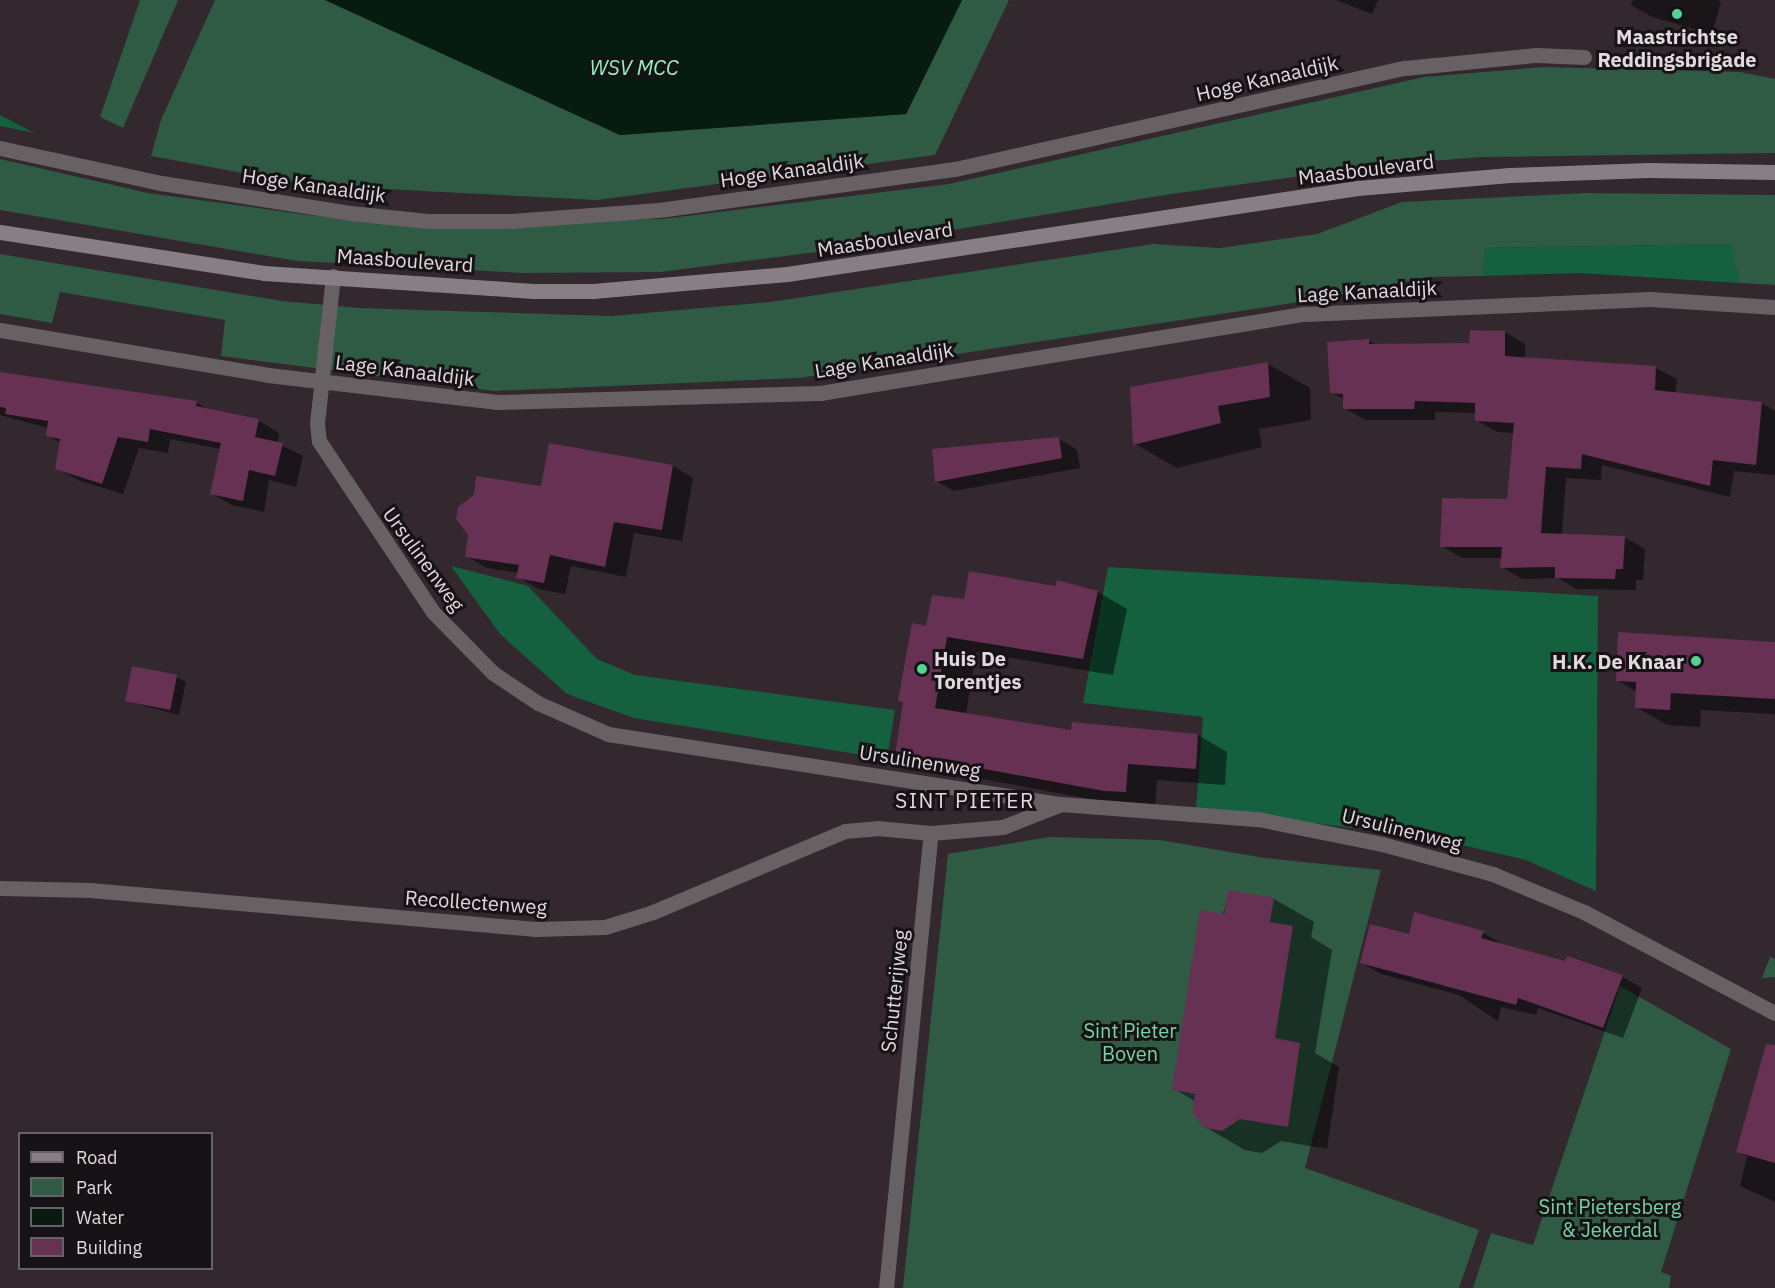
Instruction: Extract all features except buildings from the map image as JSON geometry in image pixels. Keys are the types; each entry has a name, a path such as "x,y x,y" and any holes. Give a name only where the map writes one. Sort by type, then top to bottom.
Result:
{"street":[{"name":"Hoge Kanaaldijk","path":"0,148 161,183 350,213 428,221 511,221 659,210 955,169 1405,68 1536,56 1584,57"},
{"name":"Maasboulevard","path":"0,232 181,263 533,291 654,288 787,274 1358,188 1521,175 1648,170 1775,172"},
{"name":"Ursulinenweg","path":"333,276 319,441 339,476 433,612 493,673 538,703 609,734 1061,804 1258,819 1382,844 1493,874 1657,948 1775,1013"},
{"name":"Lage Kanaaldijk","path":"0,330 323,381 497,402 820,393 1305,314 1650,299 1775,307"},
{"path":"931,833 1003,827 1061,804"},
{"name":"Recollectenweg","path":"0,888 90,890 536,929 605,927 653,912 845,831 876,828 931,833"},
{"name":"Schutterijweg","path":"886,1288 931,833"}],"green space":[{"path":"140,0 178,0 123,128 100,117"},
{"path":"215,0 325,0 620,135 906,114 962,0 1009,0 935,155 597,200 308,185 151,156 161,120"},
{"path":"1543,67 1740,72 1775,79 1775,153 1483,157 1379,165 1165,195 824,251 660,272 522,273 297,261 0,210 0,159 148,193 316,216 501,222 662,219 949,184 1424,77"},
{"path":"0,115 34,133 0,126"},
{"path":"1586,193 1775,195 1775,285 1739,283 1730,244 1486,248 1483,276 1429,277 1306,301 799,378 494,391 221,356 225,320 60,292 52,323 0,314 0,254 282,301 359,308 612,316 770,302 1153,244 1220,248 1317,234 1402,202"},
{"path":"1731,244 1739,283 1579,273 1483,276 1485,248"},
{"path":"451,566 528,586 597,659 635,675 895,710 887,759 634,718 567,694 500,634"},
{"path":"1108,567 1598,596 1596,891 1526,860 1432,838 1196,808 1203,717 1083,703"},
{"name":"Sint Pieter Boven","path":"1049,837 1160,840 1265,858 1381,870 1305,1168 1479,1230 1459,1288 903,1288 948,854"},
{"path":"1770,957 1775,959 1775,977 1762,978"},
{"name":"Sint Pietersberg & Jekerdal","path":"1620,986 1731,1049 1661,1272 1671,1276 1669,1288 1473,1288 1491,1233 1533,1245"}],"water":[{"name":"WSV MCC","path":"325,0 962,0 906,114 620,135"}],"place":[{"name":"Maastrichtse Reddingsbrigade","path":"1677,14"},
{"name":"H.K. De Knaar","path":"1696,661"},
{"name":"Huis De Torentjes","path":"922,669"}],"district":[{"name":"SINT PIETER","path":"965,800"}]}
